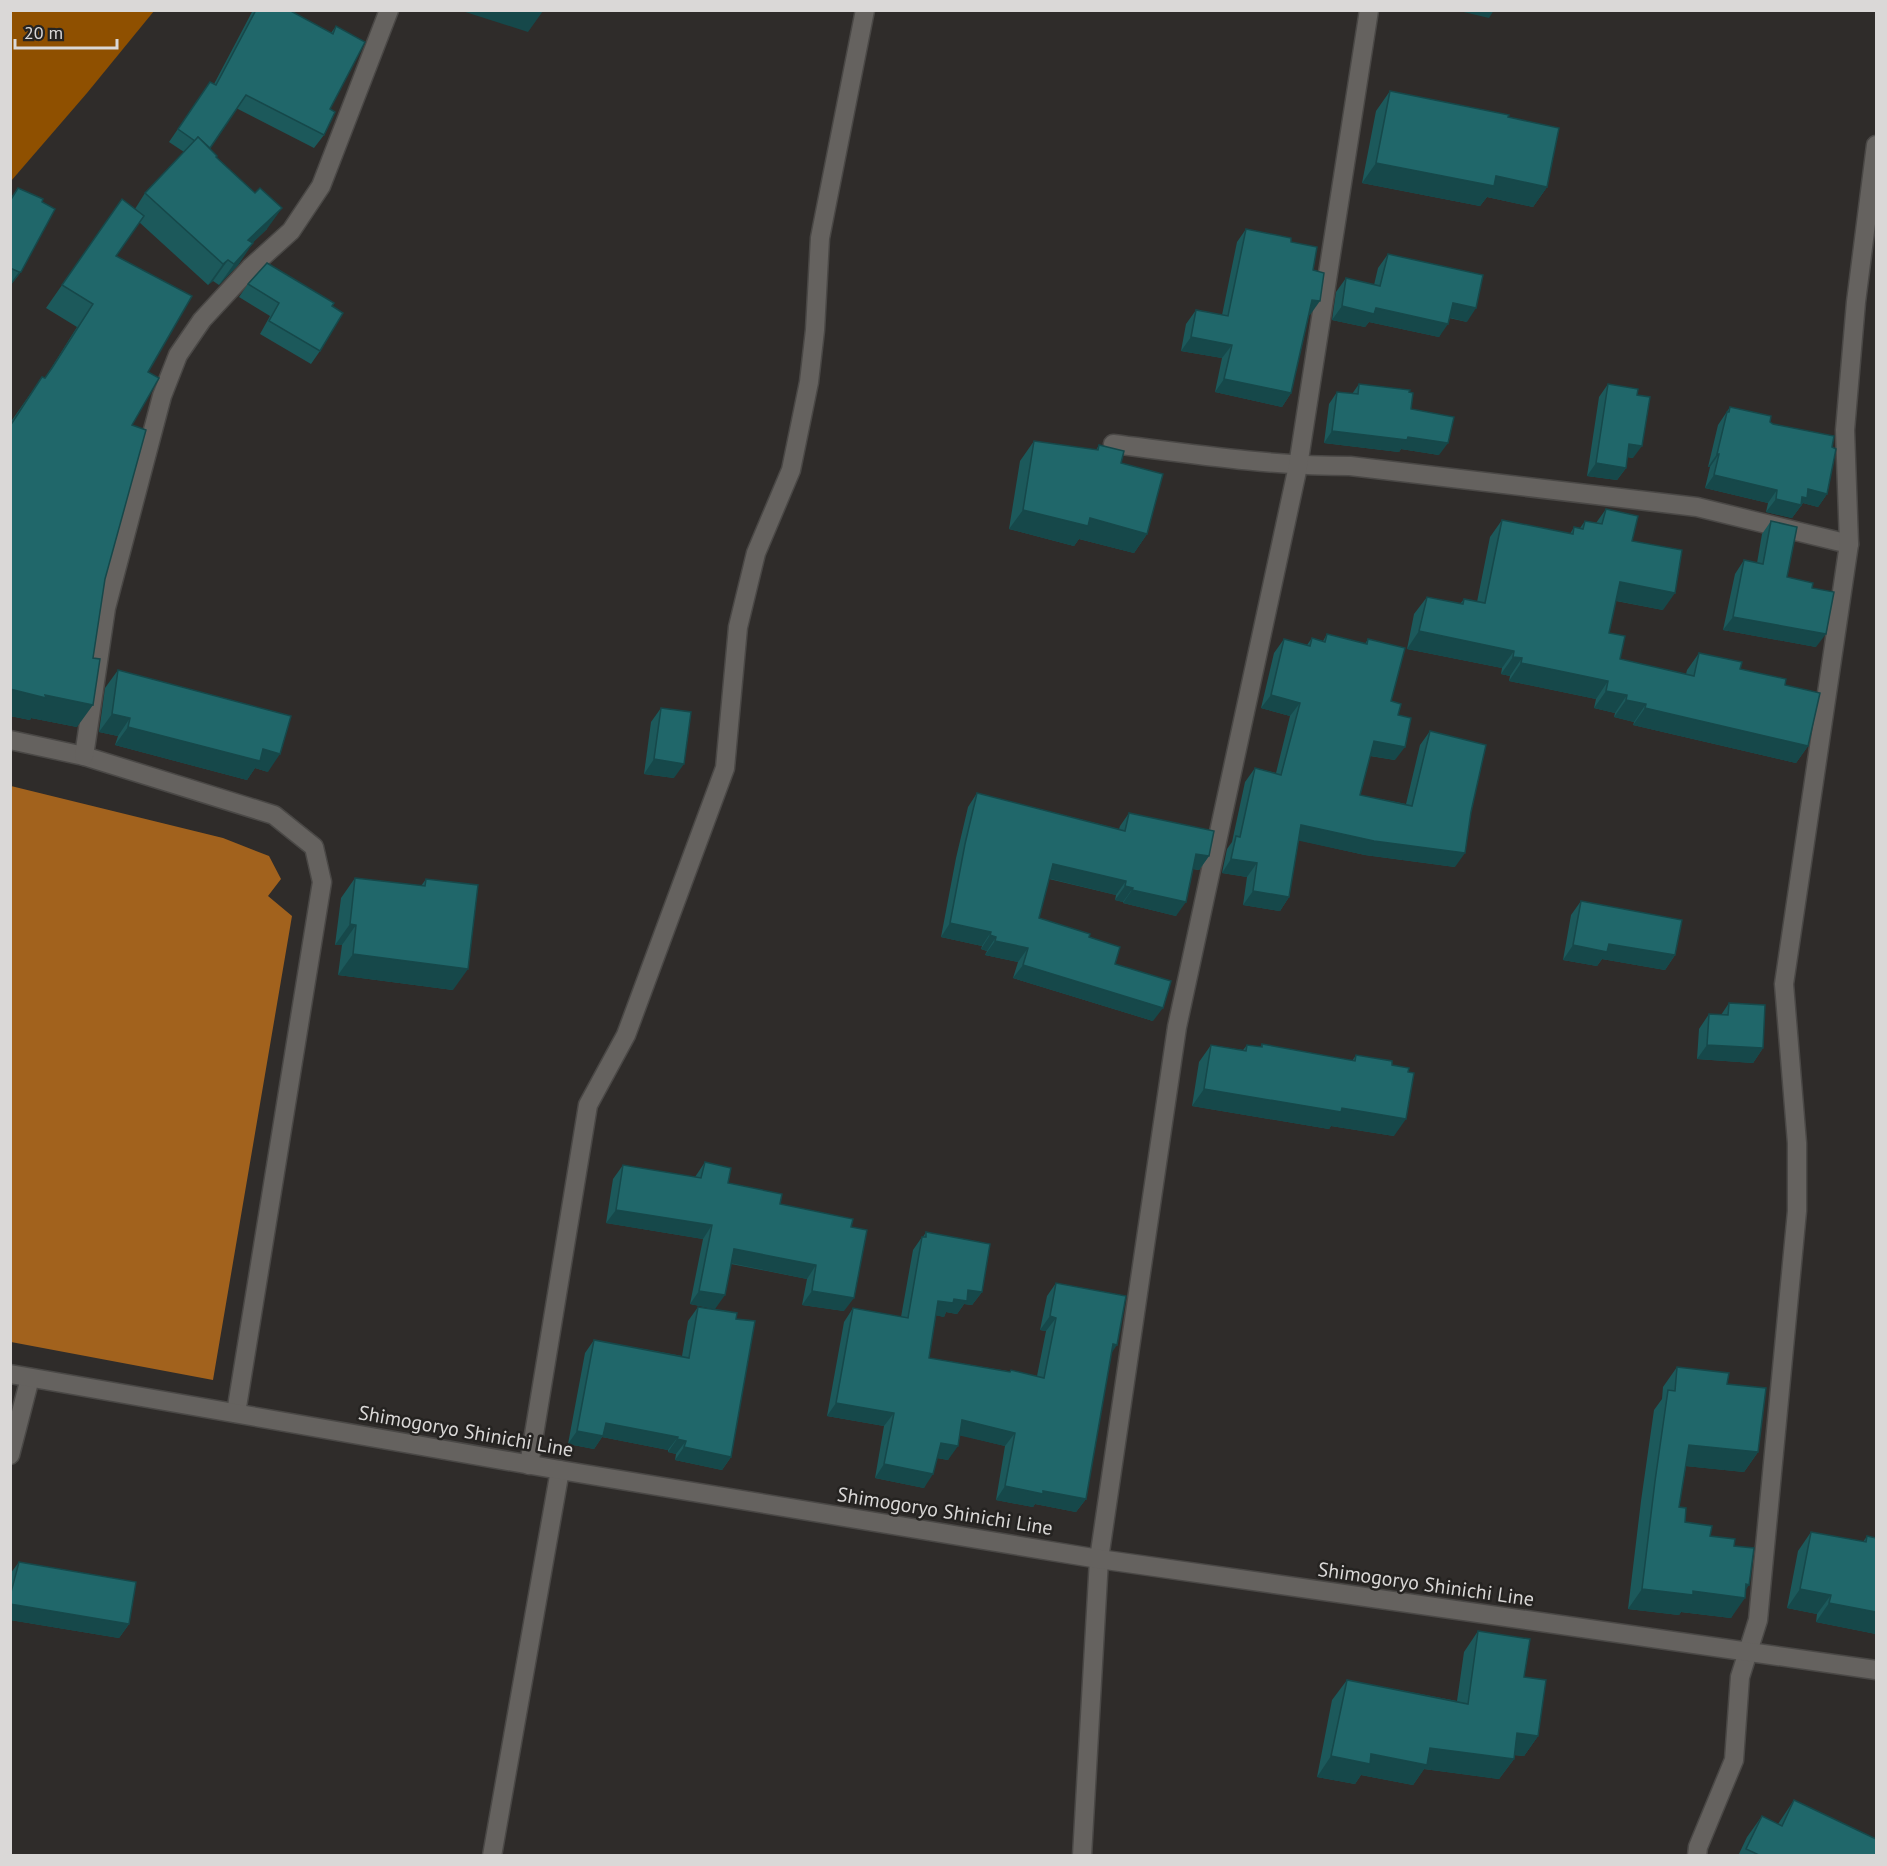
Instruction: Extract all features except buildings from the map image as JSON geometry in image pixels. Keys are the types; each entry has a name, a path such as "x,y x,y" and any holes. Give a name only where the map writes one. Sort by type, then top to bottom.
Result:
{"street":[{"path":"84,756 106,608 162,396 178,355 202,320 250,268 291,231 321,186 389,10"},
{"path":"530,1464 588,1105 626,1035 725,768 738,627 756,554 791,470 809,382 815,330 820,238 865,10"},
{"path":"1082,1856 1099,1559 1177,1027 1298,466 1369,10"},
{"path":"1697,1856 1698,1847 1734,1760 1740,1677 1758,1620 1797,1211 1797,1143 1784,984 1849,544 1845,430 1856,302 1876,145"},
{"path":"1113,444 1253,462 1298,466 1350,466 1697,507 1849,544"},
{"path":"10,740 84,756 274,815 314,847 322,882 236,1413"},
{"name":"Shimogoryo Shinichi Line","path":"10,1374 560,1470 1099,1559 1876,1670"},
{"path":"10,1455 30,1378"},
{"path":"492,1856 560,1470"}],"shaded area":[{"path":"11,10 154,11 11,181"},
{"path":"11,786 223,838 269,856 281,879 268,896 292,916 213,1380 11,1342"}]}
